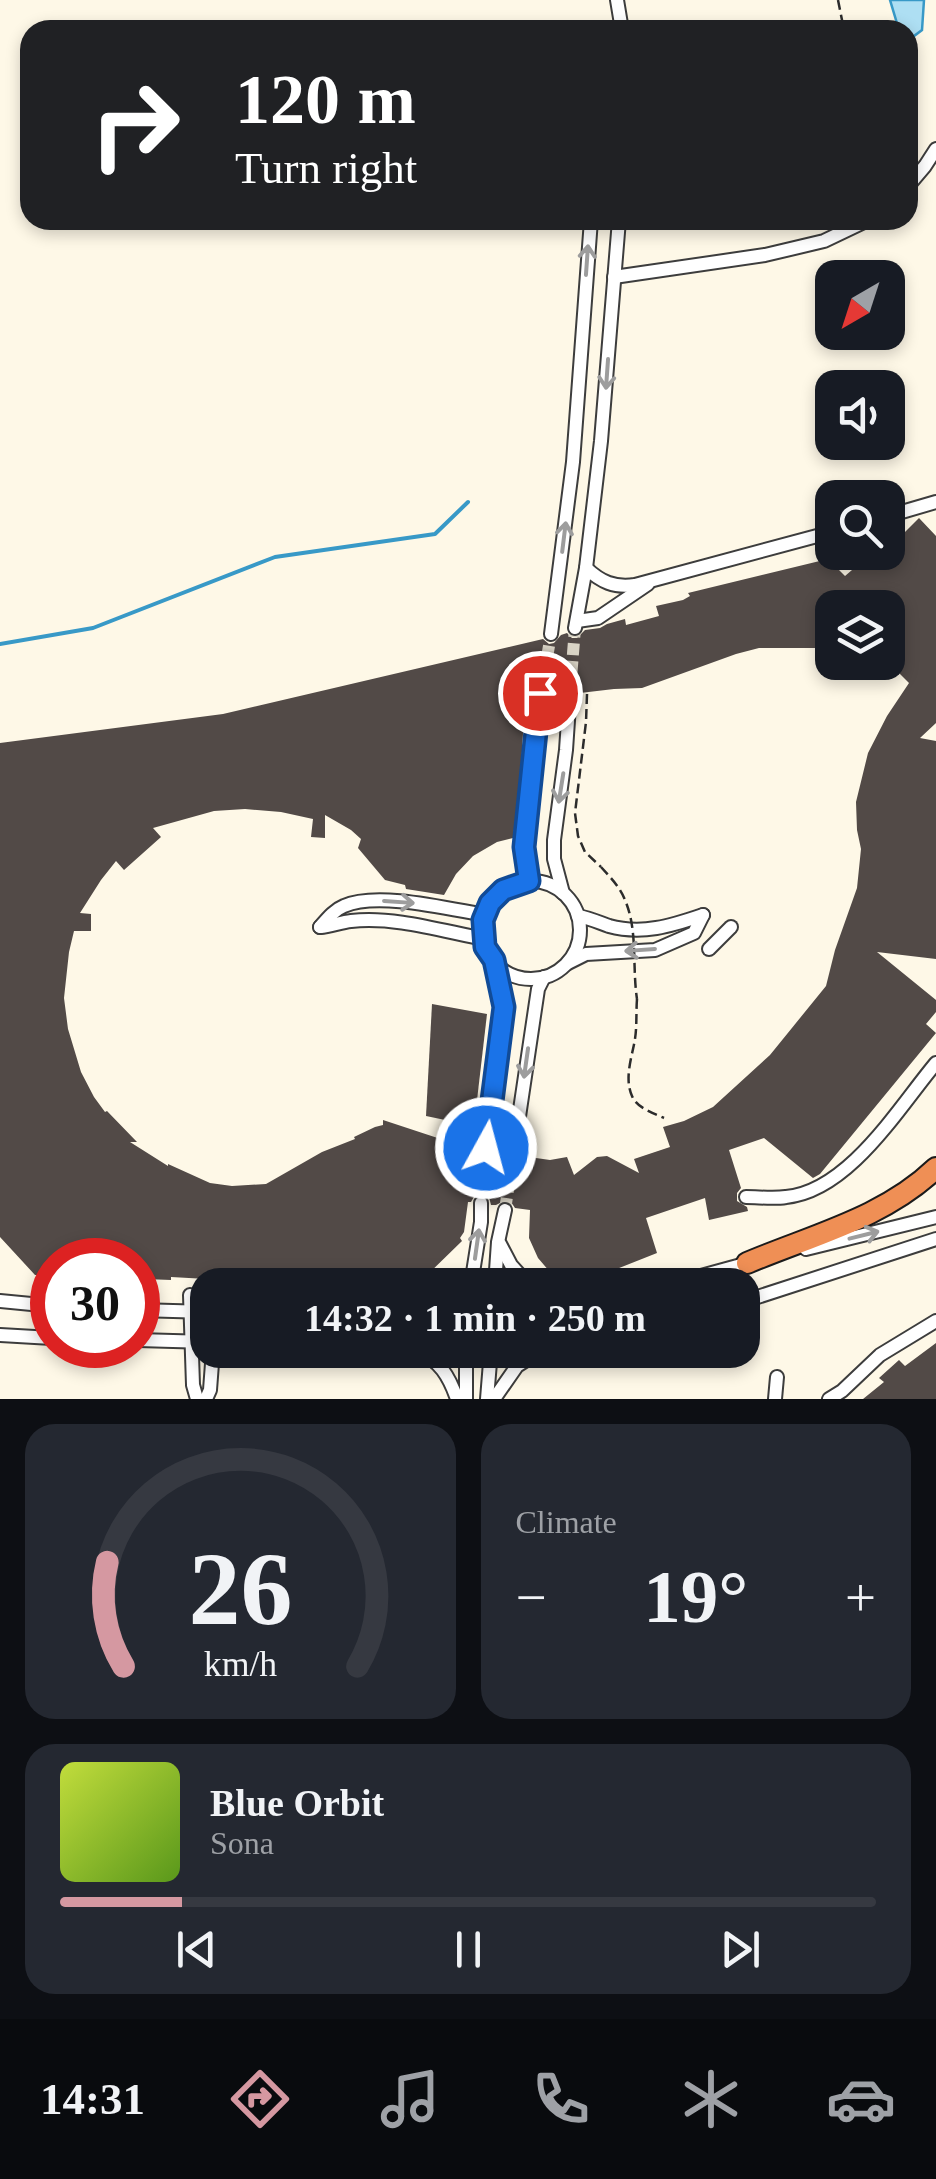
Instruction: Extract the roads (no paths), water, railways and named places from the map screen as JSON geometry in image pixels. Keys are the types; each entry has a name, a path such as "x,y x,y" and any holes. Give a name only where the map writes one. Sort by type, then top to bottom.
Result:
{"highway":[{"path":"748,1264 892,1203 936,1168"}],"street":[{"path":"918,174 936,149"},
{"path":"550,634 573,462 590,230"},
{"path":"619,230 602,441 576,624 598,618 654,580"},
{"path":"614,277 780,252 824,241 847,230"},
{"path":"905,511 936,502"},
{"path":"586,568 606,583 635,585 815,537"},
{"path":"566,964 578,942 578,916 563,893 554,859 554,840 570,691"},
{"path":"529,881 524,847 540,693"},
{"path":"563,893 547,884 529,881 503,890 490,903 482,929 485,947 502,969 518,977 544,977 586,954 656,950 694,933 703,915 644,931 578,916"},
{"path":"484,939 414,924 348,921 320,927 344,906 373,901 409,902 485,915"},
{"path":"709,950 731,927"},
{"path":"486,1148 504,1007 494,960"},
{"path":"514,1150 538,988 544,977"},
{"path":"746,1197 787,1198 814,1190 880,1136 936,1063"},
{"path":"473,1268 480,1204"},
{"path":"496,1268 505,1210"},
{"path":"733,1268 936,1217"},
{"path":"760,1296 936,1239"},
{"path":"498,1242 514,1268"},
{"path":"0,1292 30,1303"},
{"path":"0,1301 30,1304"},
{"path":"160,1311 190,1312"},
{"path":"828,1399 880,1355 936,1321"},
{"path":"0,1334 30,1336"},
{"path":"160,1341 190,1342"},
{"path":"196,1368 193,1386 197,1399"},
{"path":"206,1399 212,1368"},
{"path":"443,1368 457,1399"},
{"path":"466,1368 466,1399"},
{"path":"490,1399 491,1368"},
{"path":"490,1399 515,1368"},
{"path":"775,1399 777,1376"}],"water":[{"path":"890,0 924,0 922,30 918,33 918,20 896,20"}],"waterway":[{"path":"0,644 93,628 275,557 435,534 468,502"}],"tunnel":[{"path":"570,691 575,628"},
{"path":"541,693 551,634"},
{"path":"481,1203 486,1148"},
{"path":"505,1210 514,1150"}]}
